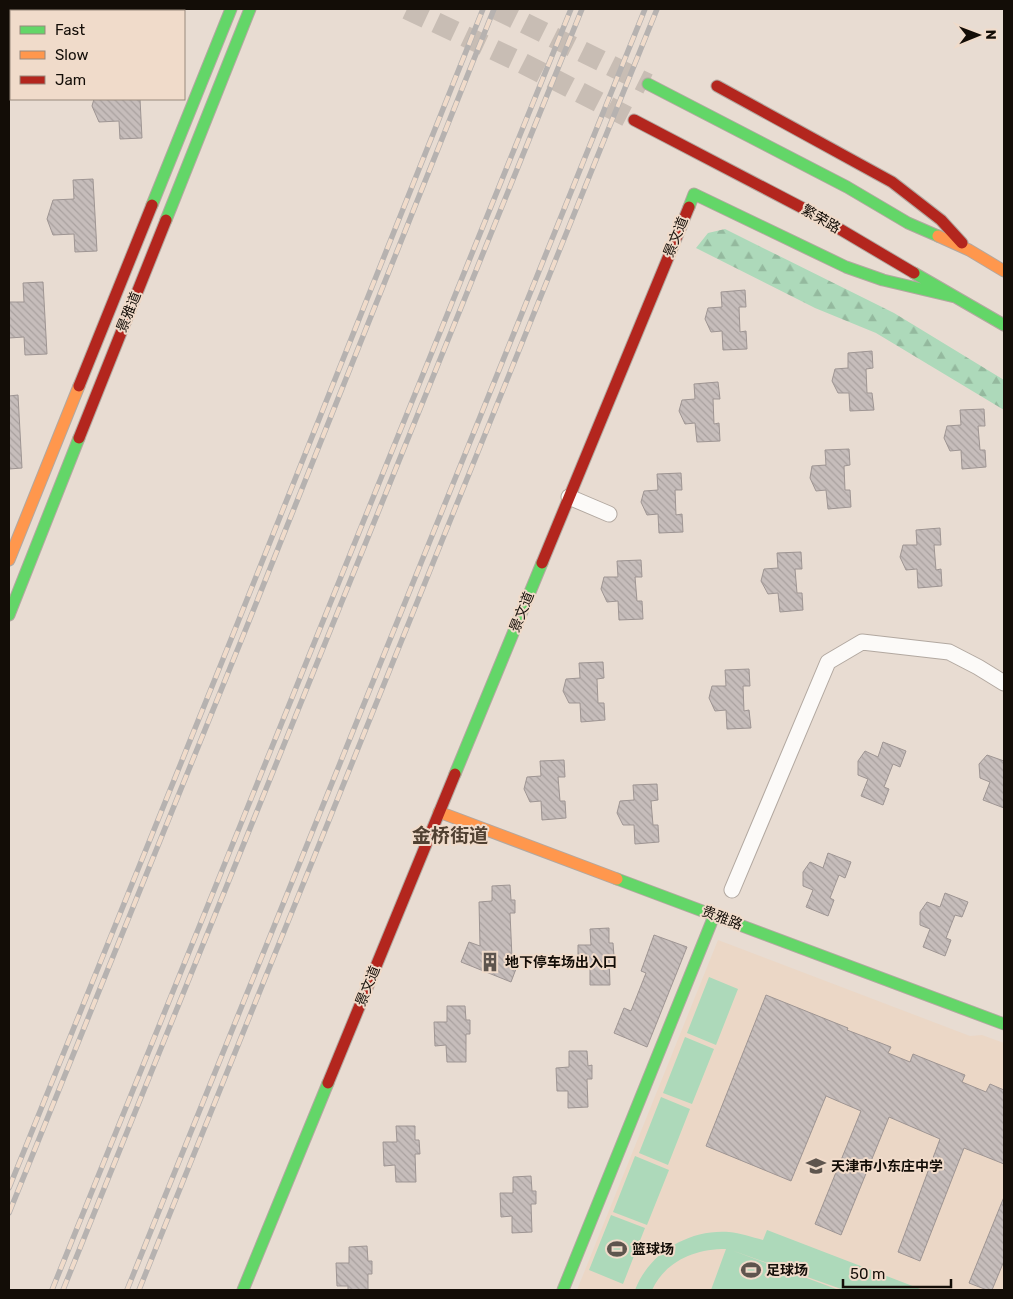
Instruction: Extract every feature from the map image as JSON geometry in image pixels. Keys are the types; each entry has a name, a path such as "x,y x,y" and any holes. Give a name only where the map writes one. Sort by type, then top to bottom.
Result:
{"street":[{"name":"景雅道","path":"9,560 231,9"},
{"name":"景雅道","path":"9,615 250,9"},
{"path":"648,84 846,187 908,223 969,250 1004,271"},
{"path":"717,86 892,182 941,220 969,250"},
{"name":"繁荣路","path":"634,120 816,215 883,256 1004,324"},
{"name":"景文道","path":"243,1290 694,194 846,267 890,282 955,297"},
{"path":"569,497 609,514"},
{"path":"732,890 828,662 862,642 949,652 1004,683"},
{"name":"贵雅路","path":"440,812 1004,1024"},
{"path":"563,1290 714,916"}],"shaded area":[{"name":"天津市小东庄中学","path":"718,940 970,1036 982,1035 1004,1043 1004,1290 577,1290"}],"green space":[{"path":"725,229 894,313 1004,380 1004,410 876,333 815,308 696,248 708,233"},
{"path":"709,977 738,989 716,1045 687,1033"},
{"path":"685,1037 714,1049 692,1104 663,1093"},
{"path":"661,1097 690,1109 668,1165 639,1153"},
{"name":"篮球场","path":"635,1156 669,1170 647,1225 613,1212"},
{"name":"篮球场","path":"611,1215 645,1228 623,1284 589,1270"},
{"path":"767,1230 923,1290 844,1290 731,1250 839,1290 711,1290 726,1249 692,1254 673,1264 665,1271 652,1290 635,1290 641,1277 650,1265 672,1246 685,1239 714,1232 729,1232 763,1240"}],"building":[{"path":"94,100 140,100 142,138 120,139 119,121 99,122 92,106"},
{"path":"93,179 97,251 75,252 74,234 53,235 47,219 53,200 74,199 73,180"},
{"path":"43,282 47,354 25,355 24,337 9,338 9,302 24,302 23,283"},
{"path":"745,290 746,307 739,307 740,332 746,331 747,349 723,350 722,331 711,332 705,319 708,308 722,307 721,292"},
{"path":"872,351 873,368 866,369 867,393 872,393 874,410 850,411 849,393 838,393 832,381 835,369 848,368 848,353"},
{"path":"718,382 720,399 713,399 714,424 719,423 720,441 697,442 695,423 685,424 679,411 682,400 695,399 694,384"},
{"path":"18,395 22,468 9,469 9,396"},
{"path":"984,409 985,426 978,426 980,450 985,450 986,467 962,469 961,450 950,451 944,438 947,426 961,425 960,410"},
{"path":"849,449 850,465 844,466 845,490 850,490 851,507 828,509 826,490 816,491 810,478 812,466 826,465 825,450"},
{"path":"681,473 682,490 675,490 676,515 682,514 683,532 659,533 658,514 647,515 641,502 644,491 658,490 657,474"},
{"path":"940,528 941,545 934,545 936,570 941,569 942,586 918,588 917,569 906,570 900,557 903,545 917,545 916,530"},
{"path":"801,552 802,569 795,569 797,593 802,593 803,610 780,612 778,593 768,594 761,581 764,569 778,568 777,553"},
{"path":"641,560 642,577 635,577 637,601 642,601 643,619 619,620 618,601 607,602 601,589 604,577 618,577 617,561"},
{"path":"603,662 604,678 597,679 598,703 604,703 605,720 581,722 580,703 569,703 563,691 566,679 580,678 579,663"},
{"path":"749,669 750,686 743,686 744,711 749,710 751,728 727,729 726,710 715,711 709,698 712,686 726,686 725,670"},
{"path":"883,742 906,751 900,767 893,764 884,787 889,789 883,805 861,796 868,779 858,775 858,761 865,751 878,757"},
{"path":"987,755 1004,761 1004,808 983,800 990,782 980,778 979,764"},
{"path":"564,760 565,777 558,777 560,801 565,801 566,818 542,820 541,801 530,802 524,789 527,777 541,776 540,761"},
{"path":"657,784 658,800 651,801 653,825 658,825 659,842 635,844 634,825 623,825 617,813 620,801 634,800 633,785"},
{"path":"828,853 851,862 845,878 839,875 830,898 834,900 828,916 806,907 813,890 803,886 803,872 810,862 823,868"},
{"path":"510,885 511,900 515,900 515,913 510,913 512,958 519,961 511,982 461,962 469,942 480,946 479,902 492,901 492,886"},
{"path":"945,893 968,902 962,917 955,915 946,938 951,940 945,956 923,947 930,929 920,925 920,912 927,902 940,907"},
{"path":"609,928 609,943 613,943 614,956 609,956 610,985 590,985 590,968 578,968 578,945 591,945 590,929"},
{"path":"654,935 687,947 647,1047 614,1033 624,1008 631,1011 646,973 641,971"},
{"path":"766,995 891,1047 888,1053 910,1062 913,1054 965,1075 962,1082 986,1092 990,1084 1004,1090 1004,1164 964,1148 920,1261 898,1252 940,1139 889,1117 841,1235 815,1224 861,1111 826,1096 791,1181 706,1146"},
{"path":"447,1006 465,1006 466,1020 470,1020 470,1034 466,1034 466,1062 447,1062 446,1045 435,1046 434,1022 447,1022"},
{"path":"569,1051 587,1051 588,1066 592,1065 592,1079 587,1079 588,1107 568,1108 568,1091 557,1091 556,1068 569,1067"},
{"path":"396,1126 415,1126 415,1140 419,1140 420,1154 415,1154 416,1182 396,1182 395,1165 384,1166 383,1142 397,1142"},
{"path":"531,1176 532,1191 536,1191 536,1204 531,1204 532,1232 512,1233 512,1216 501,1217 500,1193 513,1193 513,1177"},
{"path":"1004,1197 1004,1261 992,1290 987,1290 969,1283"},
{"path":"367,1246 368,1261 372,1261 372,1274 368,1274 368,1290 348,1290 348,1286 337,1286 336,1263 349,1263 349,1247"}],"tunnel":[{"path":"407,9 518,61 634,120"},
{"path":"496,9 648,84"}],"railway":[{"path":"9,1188 483,9"},
{"path":"9,1213 494,9"},
{"path":"52,1290 571,9"},
{"path":"63,1290 582,9"},
{"path":"127,1290 645,9"},
{"path":"139,1290 657,9"}],"traffic: fast":[{"path":"152,205 231,9"},
{"path":"166,220 250,9"},
{"path":"648,84 847,187 908,223 938,236"},
{"path":"689,207 694,194 846,267 883,280 955,297"},
{"path":"914,273 1004,325"},
{"path":"9,615 79,438"},
{"path":"455,774 542,563"},
{"path":"617,879 1004,1024"},
{"path":"563,1290 714,916"},
{"path":"243,1290 328,1083"}],"traffic: slow":[{"path":"938,236 969,250 1004,271"},
{"path":"9,560 79,386"},
{"path":"439,812 617,879"}],"traffic: jam":[{"path":"717,86 892,182 941,220 962,243"},
{"path":"634,120 816,215 914,273"},
{"path":"79,386 152,205"},
{"path":"542,563 689,207"},
{"path":"79,438 166,220"},
{"path":"328,1083 455,774"}],"place":[{"name":"地下停车场出入口","path":"490,962"},
{"name":"天津市小东庄中学","path":"816,1166"},
{"name":"篮球场","path":"617,1249"},
{"name":"足球场","path":"751,1270"}],"district":[{"name":"金桥街道","path":"450,835"}]}
